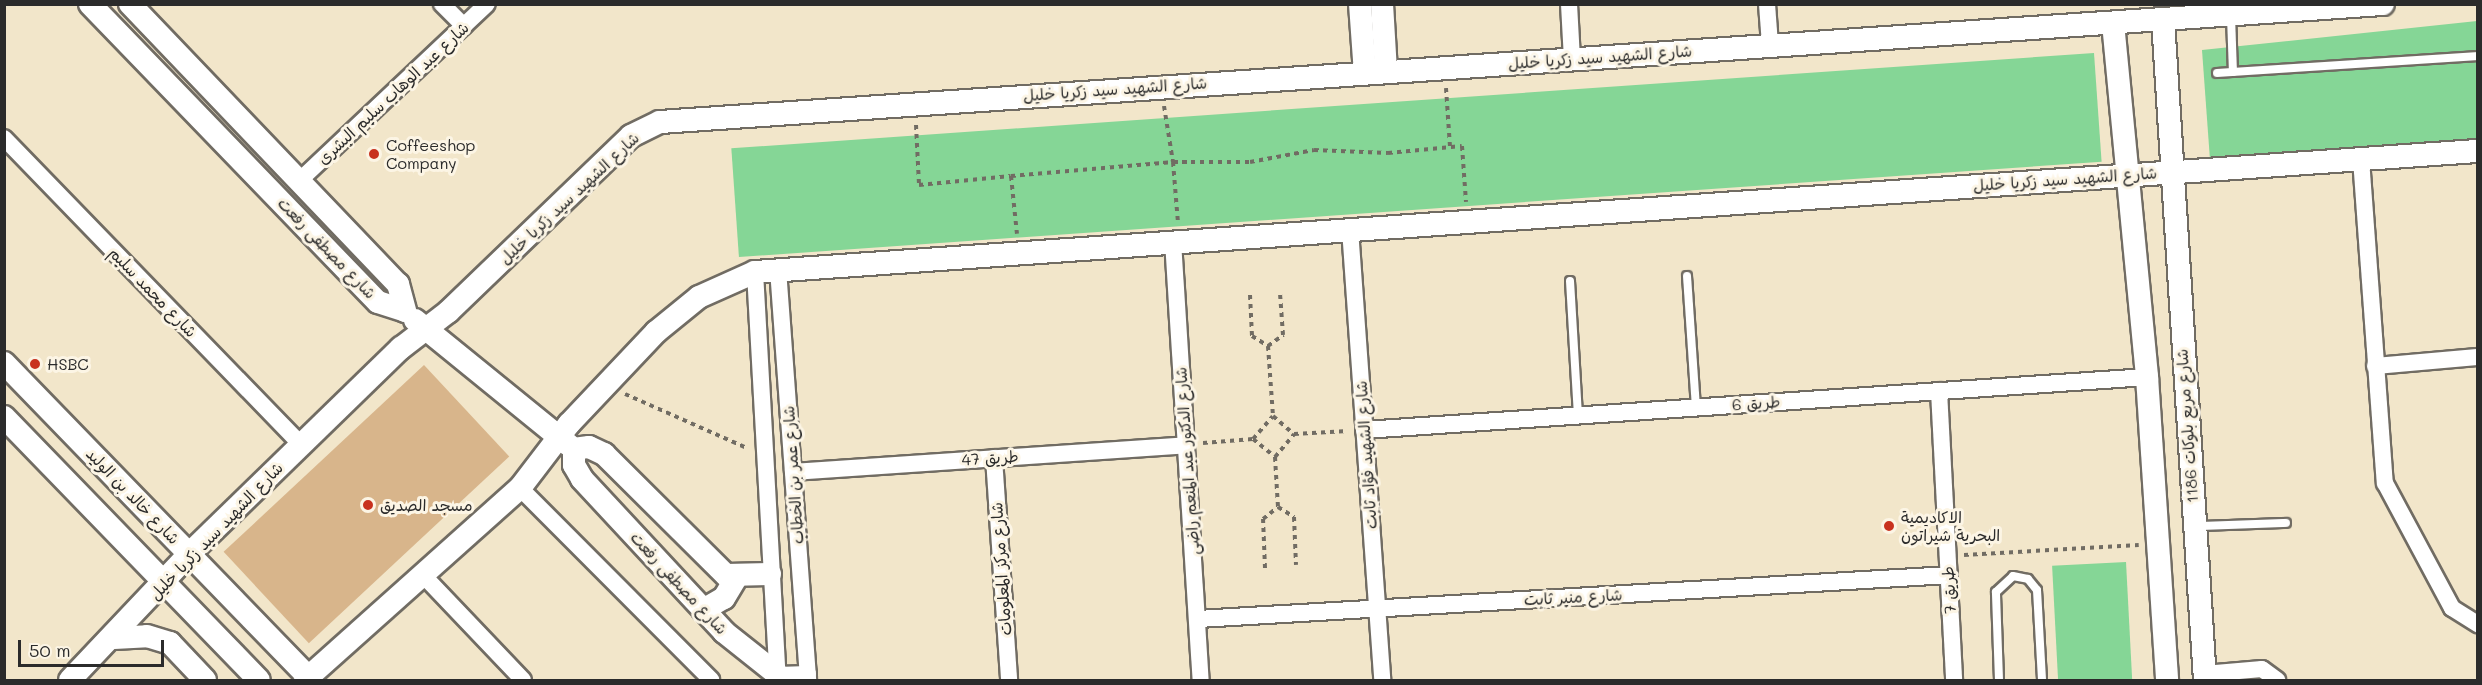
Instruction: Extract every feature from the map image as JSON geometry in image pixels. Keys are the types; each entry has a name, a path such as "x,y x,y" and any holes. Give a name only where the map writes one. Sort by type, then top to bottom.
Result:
{"street":[{"name":"شارع مصطفى رفعت","path":"90,4 378,302 405,311"},
{"name":"شارع مصطفى رفعت","path":"130,4 398,284 405,311"},
{"path":"441,4 464,26"},
{"name":"شارع عبد الوهاب سليم البشرى","path":"300,181 488,4"},
{"path":"1360,4 1376,72"},
{"path":"1376,72 1382,4"},
{"path":"1569,4 1572,59"},
{"path":"1767,4 1770,45"},
{"name":"شارع الشهيد سيد زكريا خليل","path":"70,681 114,638 189,554 302,445 645,128 683,118 2163,20 2217,12 2383,4"},
{"name":"شارع مربع بلوكات 1186","path":"2163,20 2170,172 2205,677"},
{"path":"2113,23 2124,175 2147,377 2167,681"},
{"name":"شارع محمد سليم","path":"4,138 302,445"},
{"name":"شارع الشهيد سيد زكريا خليل","path":"308,680 520,488 566,443 605,386 679,312 720,286 755,272 2478,151"},
{"path":"2361,159 2375,366 2389,492 2452,608 2478,624"},
{"name":"شارع الشهيد فؤاد ثابت","path":"1350,229 1382,681"},
{"name":"شارع الدكتور عبد المنعم راضى","path":"1176,241 1186,445 1202,681"},
{"name":"شارع عمر بن الخطاب","path":"778,269 808,677"},
{"name":"شارع عمر بن الخطاب","path":"755,272 770,574 778,678"},
{"path":"405,311 566,443 590,447 604,454 714,567 736,578 770,574"},
{"path":"2375,366 2478,357"},
{"name":"شارع خالد بن الوليد","path":"4,363 308,680"},
{"name":"طريق 6","path":"1364,430 2147,377"},
{"name":"طريق 7","path":"1939,391 1954,681"},
{"path":"4,417 259,681"},
{"name":"شارع مصطفى رفعت","path":"566,443 577,473 703,610 778,678"},
{"name":"طريق 47","path":"793,471 1186,445"},
{"name":"شارع مركز المعلومات","path":"993,458 1009,681"},
{"path":"520,488 711,681"},
{"path":"423,575 523,681"},
{"name":"شارع منير ثابت","path":"1197,619 1948,575"},
{"path":"703,610 724,598 736,578"},
{"path":"114,638 147,636 170,643 205,681"},
{"path":"2205,677 2262,669 2277,681"},
{"path":"778,678 808,677"}],"lane":[{"path":"2217,12 2234,72"},
{"path":"2217,73 2478,56"},
{"path":"1687,276 1696,407"},
{"path":"1570,281 1578,415"},
{"path":"2194,526 2286,523"},
{"path":"1999,681 1996,592 2013,576 2028,579 2037,590 2042,681"}],"path":[{"path":"1444,67 1450,147"},
{"path":"1162,86 1173,162 1176,241"},
{"path":"915,103 919,185 1173,162 1250,162 1314,150 1388,153 1462,146 1468,221"},
{"path":"1011,176 1018,252"},
{"path":"1268,346 1283,335 1280,293"},
{"path":"1250,295 1252,336 1268,346"},
{"path":"1186,445 1253,439 1273,416 1268,346"},
{"path":"605,386 764,456"},
{"path":"1273,416 1294,434 1364,430"},
{"path":"1278,507 1275,457 1294,434"},
{"path":"1253,439 1275,457"},
{"path":"1278,507 1294,517 1296,565"},
{"path":"1265,568 1263,519 1278,507"},
{"path":"1948,556 2158,544"}],"green space":[{"path":"2477,21 2477,148 2210,160 2202,50"},
{"path":"2094,53 2102,162 739,257 731,148"},
{"path":"2126,562 2132,680 2058,680 2052,566"}],"building":[{"name":"مسجد الصديق","path":"424,365 509,456 309,643 224,552"}],"place":[{"name":"Coffeeshop Company","path":"374,154"},
{"name":"HSBC","path":"35,364"},
{"name":"مسجد الصديق","path":"368,505"},
{"name":"الاكاديمية البحرية شيراتون","path":"1889,526"}]}
